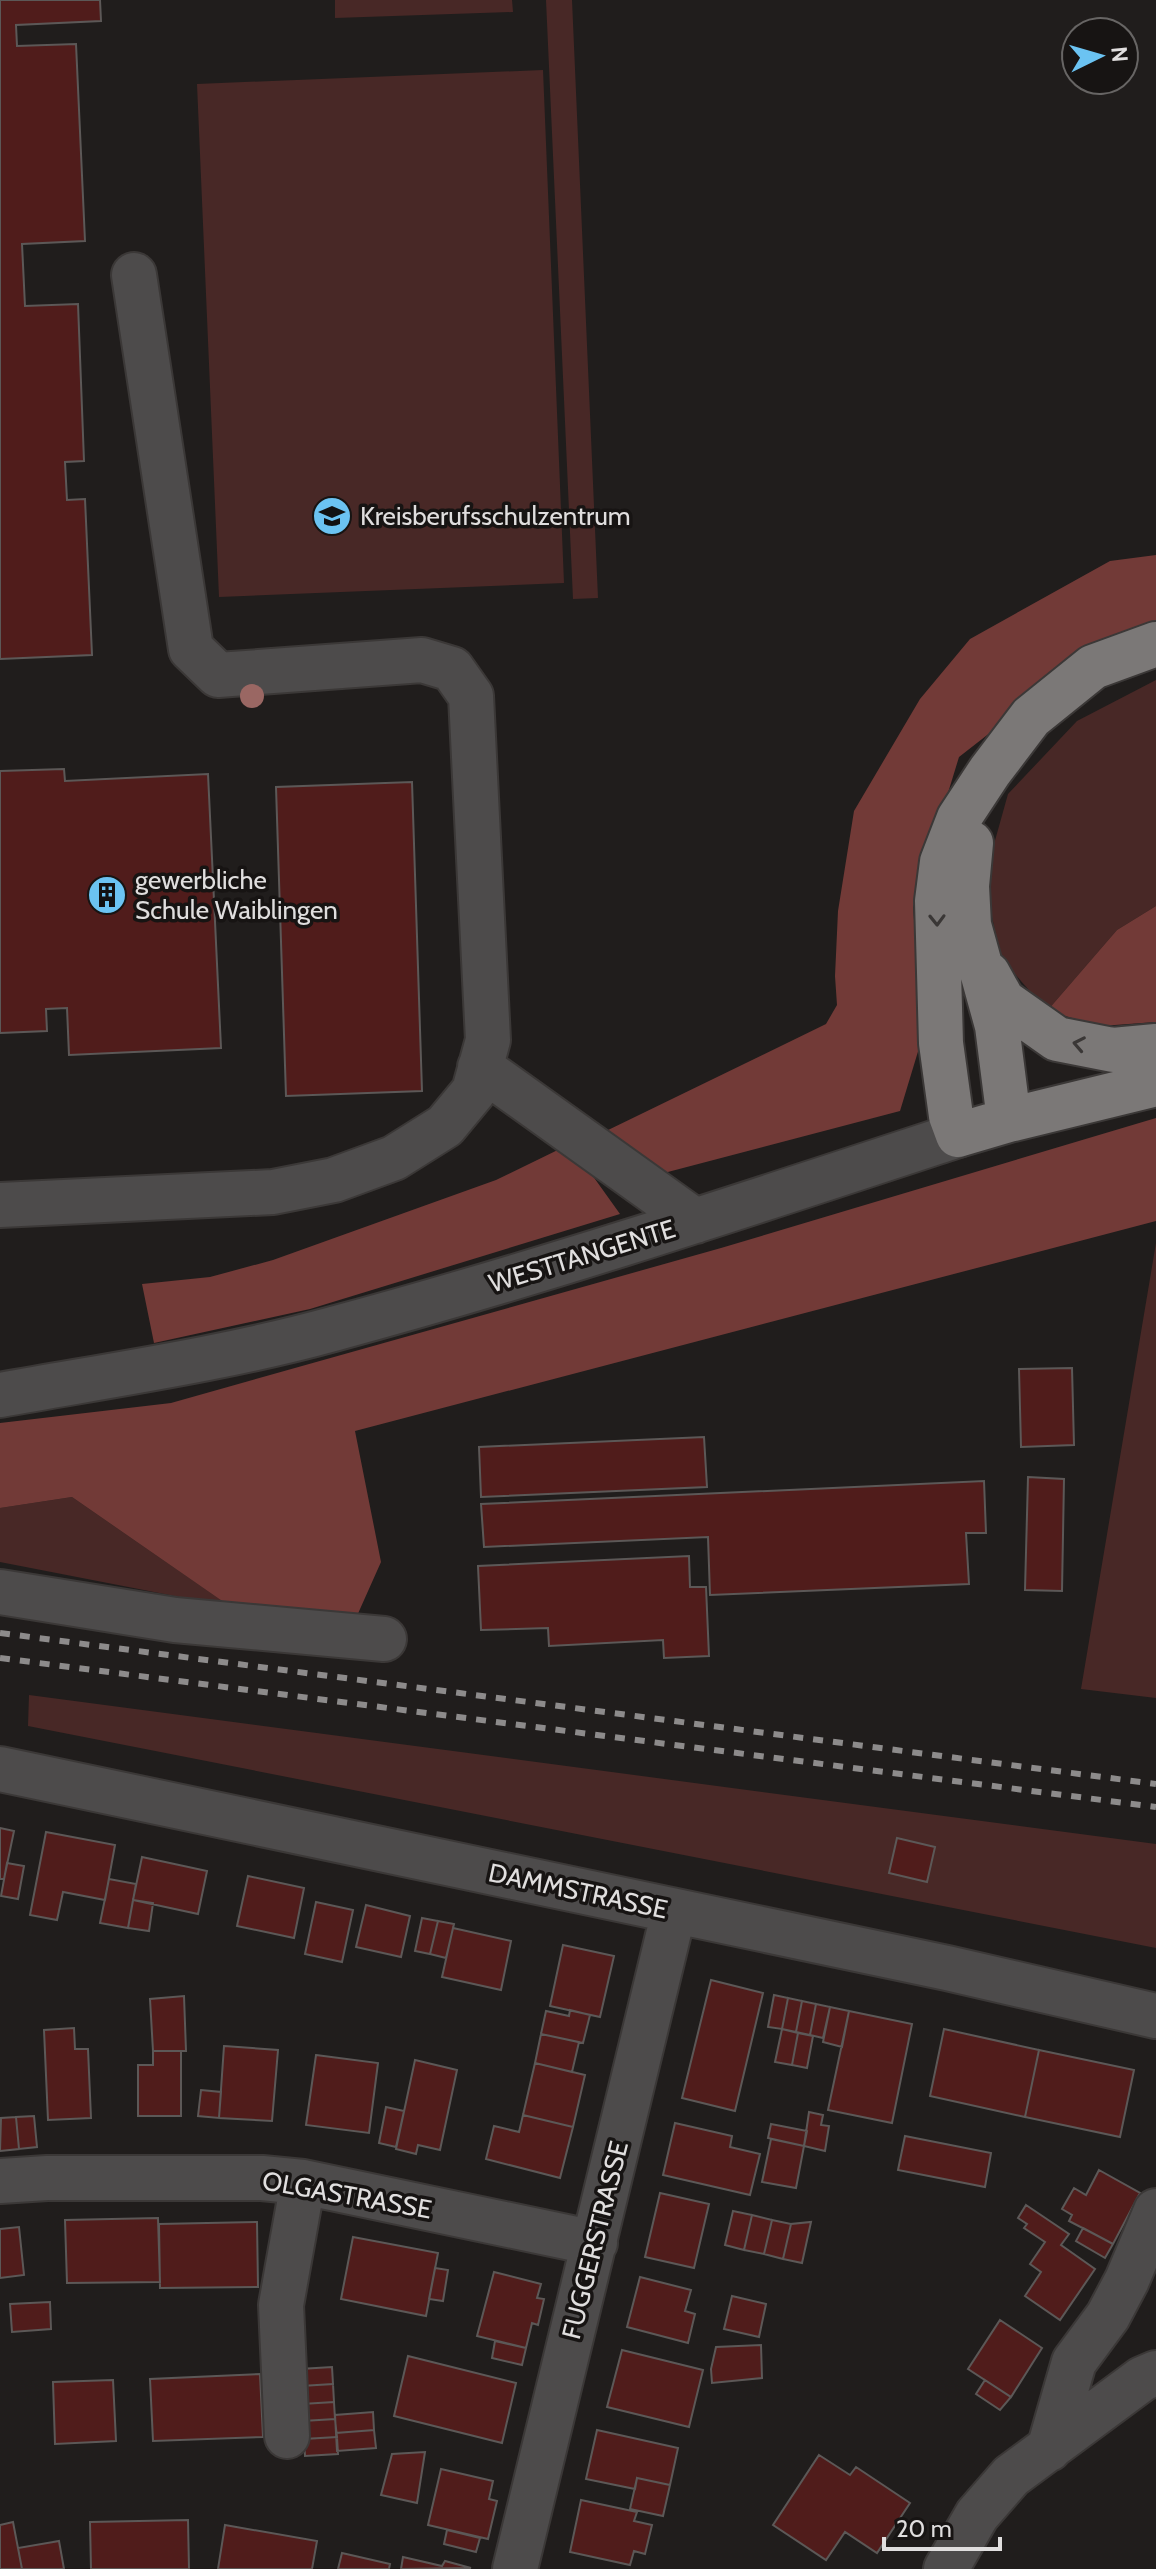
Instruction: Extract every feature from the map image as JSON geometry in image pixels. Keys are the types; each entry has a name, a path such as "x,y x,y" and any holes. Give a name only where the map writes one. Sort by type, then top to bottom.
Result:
{"main road":[{"path":"958,1135 951,1116 941,1043 937,901 942,862 959,818 1031,717 1093,667 1156,644"},
{"path":"990,771 972,835 967,886 969,925 997,1026 1009,1120"},
{"path":"978,957 1003,1001 1057,1039 1113,1050 1156,1046"},
{"name":"WESTTANGENTE","path":"958,1135 1156,1084"}],"street":[{"path":"0,1205 273,1192 334,1180 394,1158 445,1126 474,1091 488,1040 471,696 452,669 422,660 218,675 191,649 134,275"},
{"path":"480,1067 695,1221"},
{"name":"WESTTANGENTE","path":"0,1395 233,1353 332,1329 600,1252 958,1135"},
{"path":"0,1592 175,1620 384,1639"},
{"name":"DAMMSTRASSE","path":"0,1769 49,1777 1156,2016"},
{"name":"FUGGERSTRASSE","path":"515,2569 674,1911"},
{"name":"OLGASTRASSE","path":"0,2181 216,2178 303,2182 595,2243"},
{"path":"287,2436 281,2305 303,2182"},
{"path":"1049,2449 1074,2362 1108,2316 1156,2211"},
{"path":"946,2569 977,2515 1011,2476 1142,2379 1156,2373"}],"shaded area":[{"path":"335,0 512,0 513,12 335,18"},
{"path":"546,0 572,0 598,598 573,599"},
{"path":"543,70 564,583 219,597 197,84"},
{"path":"1156,555 1156,625 1110,639 959,757 913,907 923,1035 900,1111 664,1173 604,1132 826,1024 837,1005 838,911 854,811 920,699 970,639 1110,561"},
{"path":"1156,680 1156,906 1117,930 1047,1011 1001,958 984,880 1008,794 1077,721"},
{"path":"1156,906 1156,1022 1101,1026 1047,1011 1117,930"},
{"path":"1156,1118 1156,1221 355,1431 381,1562 352,1627 238,1612 72,1497 0,1508 0,1423 171,1403 721,1248"},
{"path":"570,1144 620,1214 310,1309 154,1343 142,1284 210,1277 273,1260 496,1180"},
{"path":"1156,1243 1156,1698 1081,1689"},
{"path":"72,1497 231,1607 0,1562 0,1508"},
{"path":"29,1695 1156,1844 1156,1948 28,1726"}],"building":[{"path":"0,0 100,0 101,21 16,25 17,46 76,44 85,241 22,244 25,306 78,304 84,461 65,462 67,500 85,499 92,655 0,659"},
{"name":"gewerbliche Schule Waiblingen","path":"64,769 65,781 208,774 221,1048 69,1055 67,1008 46,1009 47,1031 0,1033 0,771"},
{"path":"412,782 422,1091 286,1096 276,787"},
{"path":"1072,1368 1074,1445 1021,1447 1019,1369"},
{"path":"704,1437 707,1487 481,1497 479,1447"},
{"path":"1028,1477 1064,1479 1062,1591 1025,1590"},
{"path":"984,1481 986,1533 966,1533 969,1584 710,1595 708,1537 484,1547 481,1504"},
{"path":"689,1556 690,1587 706,1587 709,1656 664,1658 663,1640 549,1646 548,1628 481,1630 478,1566"},
{"path":"0,1828 14,1831 4,1879 0,1879"},
{"path":"46,1832 115,1845 105,1900 63,1892 57,1920 30,1915"},
{"path":"897,1838 935,1847 927,1882 889,1873"},
{"path":"142,1857 207,1871 198,1914 133,1900"},
{"path":"7,1863 24,1866 18,1899 1,1896"},
{"path":"248,1876 304,1888 294,1938 237,1926"},
{"path":"109,1879 136,1884 128,1928 100,1923"},
{"path":"133,1900 153,1903 149,1931 128,1928"},
{"path":"316,1902 353,1910 342,1962 305,1954"},
{"path":"366,1905 410,1916 401,1957 356,1947"},
{"path":"422,1918 438,1921 430,1954 415,1951"},
{"path":"438,1921 454,1924 446,1958 430,1954"},
{"path":"453,1928 511,1941 501,1990 442,1977"},
{"path":"563,1945 614,1956 600,2017 550,2006"},
{"path":"711,1980 763,1993 735,2111 682,2098"},
{"path":"774,1995 788,1998 782,2029 768,2027"},
{"path":"184,1996 186,2051 153,2051 150,1999"},
{"path":"788,1998 802,2001 796,2032 782,2029"},
{"path":"802,2001 816,2004 810,2035 796,2032"},
{"path":"816,2004 830,2007 823,2038 810,2035"},
{"path":"830,2007 849,2011 842,2047 823,2042"},
{"path":"570,2010 590,2015 583,2043 541,2034 546,2011 569,2016"},
{"path":"849,2011 912,2024 892,2123 828,2110"},
{"path":"74,2028 75,2049 88,2049 91,2118 48,2120 44,2030"},
{"path":"782,2029 798,2033 792,2065 775,2062"},
{"path":"944,2029 1039,2050 1025,2117 930,2096"},
{"path":"798,2033 813,2036 807,2068 792,2065"},
{"path":"541,2034 579,2042 572,2072 535,2063"},
{"path":"224,2046 278,2050 272,2121 219,2118"},
{"path":"1039,2050 1134,2070 1120,2137 1025,2117"},
{"path":"153,2051 181,2051 181,2116 138,2116 138,2065 153,2065"},
{"path":"316,2055 378,2063 369,2133 306,2125"},
{"path":"415,2060 457,2070 440,2150 418,2145 416,2154 396,2149"},
{"path":"535,2063 585,2075 573,2127 523,2115"},
{"path":"201,2090 221,2092 219,2118 198,2116"},
{"path":"386,2107 404,2111 396,2147 379,2143"},
{"path":"809,2112 823,2115 821,2125 829,2126 825,2151 804,2146"},
{"path":"523,2115 573,2127 560,2178 486,2159 494,2126 519,2132"},
{"path":"34,2116 37,2147 19,2149 16,2117"},
{"path":"16,2117 19,2149 0,2151 1,2118"},
{"path":"675,2123 732,2136 730,2147 760,2154 750,2195 663,2175"},
{"path":"771,2124 807,2131 804,2146 768,2138"},
{"path":"905,2136 991,2153 985,2187 898,2170"},
{"path":"771,2139 804,2146 796,2188 762,2182"},
{"path":"1099,2170 1140,2193 1113,2244 1069,2221 1072,2215 1062,2209 1074,2188 1086,2195"},
{"path":"660,2193 709,2204 694,2268 645,2257"},
{"path":"1026,2205 1069,2234 1061,2245 1095,2269 1060,2320 1025,2296 1041,2272 1030,2264 1045,2242 1024,2228 1027,2224 1018,2218"},
{"path":"733,2211 752,2215 744,2250 725,2245"},
{"path":"752,2215 772,2220 764,2254 744,2250"},
{"path":"158,2218 160,2282 67,2283 65,2220"},
{"path":"772,2220 791,2224 783,2259 764,2254"},
{"path":"257,2222 258,2287 160,2288 159,2224"},
{"path":"811,2222 802,2263 783,2259 791,2224"},
{"path":"19,2227 24,2275 0,2278 0,2229"},
{"path":"1083,2228 1113,2244 1105,2258 1076,2241"},
{"path":"353,2237 438,2253 426,2316 341,2299"},
{"path":"435,2268 448,2270 443,2301 429,2299"},
{"path":"494,2272 541,2284 537,2298 544,2299 538,2325 532,2323 526,2348 477,2336"},
{"path":"640,2277 691,2290 685,2311 695,2314 688,2343 627,2327"},
{"path":"732,2296 766,2304 759,2337 724,2329"},
{"path":"50,2302 51,2329 12,2332 10,2304"},
{"path":"1000,2320 1042,2348 1011,2397 968,2369"},
{"path":"495,2341 526,2348 522,2365 492,2358"},
{"path":"761,2345 762,2378 712,2383 711,2369 716,2347"},
{"path":"622,2350 703,2370 689,2427 607,2407"},
{"path":"408,2356 516,2383 502,2443 394,2416"},
{"path":"332,2367 333,2384 301,2386 300,2369"},
{"path":"260,2374 263,2437 153,2441 150,2379"},
{"path":"113,2380 116,2441 55,2444 53,2382"},
{"path":"985,2380 1011,2397 1000,2410 976,2394"},
{"path":"333,2384 334,2402 302,2404 301,2386"},
{"path":"334,2402 335,2419 303,2421 302,2404"},
{"path":"373,2412 374,2430 336,2433 335,2415"},
{"path":"335,2419 337,2437 304,2439 303,2421"},
{"path":"374,2430 376,2448 337,2451 336,2433"},
{"path":"597,2430 678,2448 670,2485 637,2478 635,2489 586,2479"},
{"path":"337,2437 338,2454 305,2456 304,2439"},
{"path":"425,2452 417,2503 381,2495 392,2454"},
{"path":"819,2455 850,2475 856,2467 910,2503 877,2553 845,2532 826,2560 773,2525"},
{"path":"441,2469 493,2481 489,2499 497,2501 488,2539 428,2525"},
{"path":"637,2478 670,2485 663,2516 630,2509"},
{"path":"581,2500 637,2512 634,2521 652,2525 645,2554 634,2551 630,2565 570,2552"},
{"path":"188,2520 189,2569 91,2569 90,2522"},
{"path":"13,2522 22,2569 0,2569 0,2525"},
{"path":"225,2525 317,2541 312,2569 218,2569"},
{"path":"447,2530 480,2538 476,2552 444,2544"},
{"path":"59,2541 64,2569 22,2569 18,2548"},
{"path":"342,2553 390,2564 389,2569 338,2569"},
{"path":"403,2557 442,2566 445,2561 471,2568 401,2569"}],"railway":[{"path":"0,1633 1156,1784"},
{"path":"0,1658 1156,1807"}],"place":[{"name":"Kreisberufsschulzentrum","path":"332,516"},
{"name":"gewerbliche Schule Waiblingen","path":"107,895"}]}
